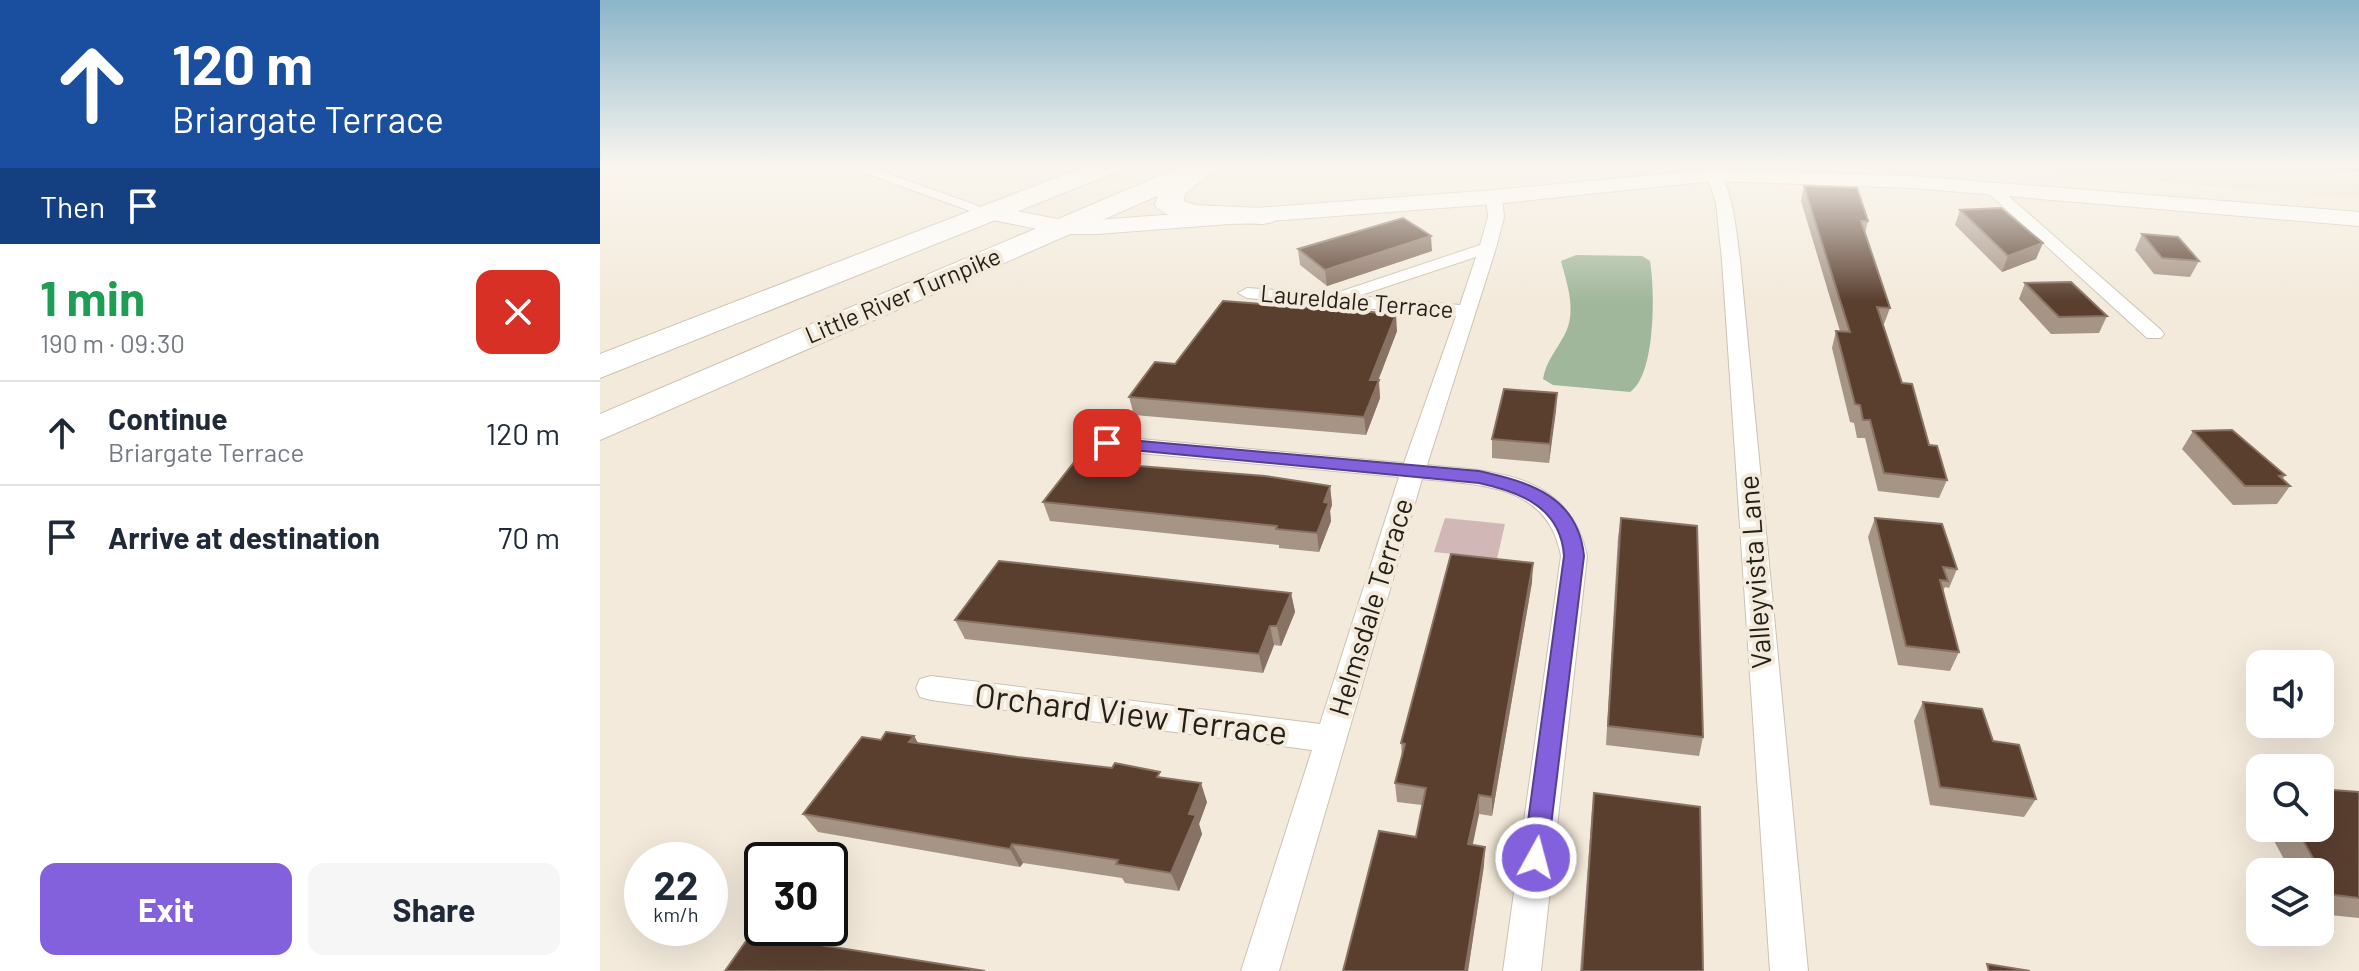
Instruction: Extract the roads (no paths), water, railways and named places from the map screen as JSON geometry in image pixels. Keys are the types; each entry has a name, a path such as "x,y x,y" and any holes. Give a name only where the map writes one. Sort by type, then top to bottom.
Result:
{"highway":[{"name":"Little River Turnpike","path":"600,367 997,210"},
{"name":"Little River Turnpike","path":"600,428 1103,210"},
{"path":"1184,210 1263,216"}],"street":[{"path":"982,210 1063,227 1332,210"},
{"name":"Helmsdale Terrace","path":"1260,971 1413,471 1488,248 1495,210"},
{"name":"Valleyvista Lane","path":"1725,210 1789,971"},
{"path":"2016,210 2154,334"},
{"path":"2256,210 2359,219"},
{"path":"1331,299 1488,248"},
{"name":"Laureldale Terrace","path":"1247,293 1468,311"},
{"path":"1107,443 1489,478 1526,489 1551,506 1572,537 1574,556 1522,971"},
{"name":"Orchard View Terrace","path":"931,688 1331,739"}]}
